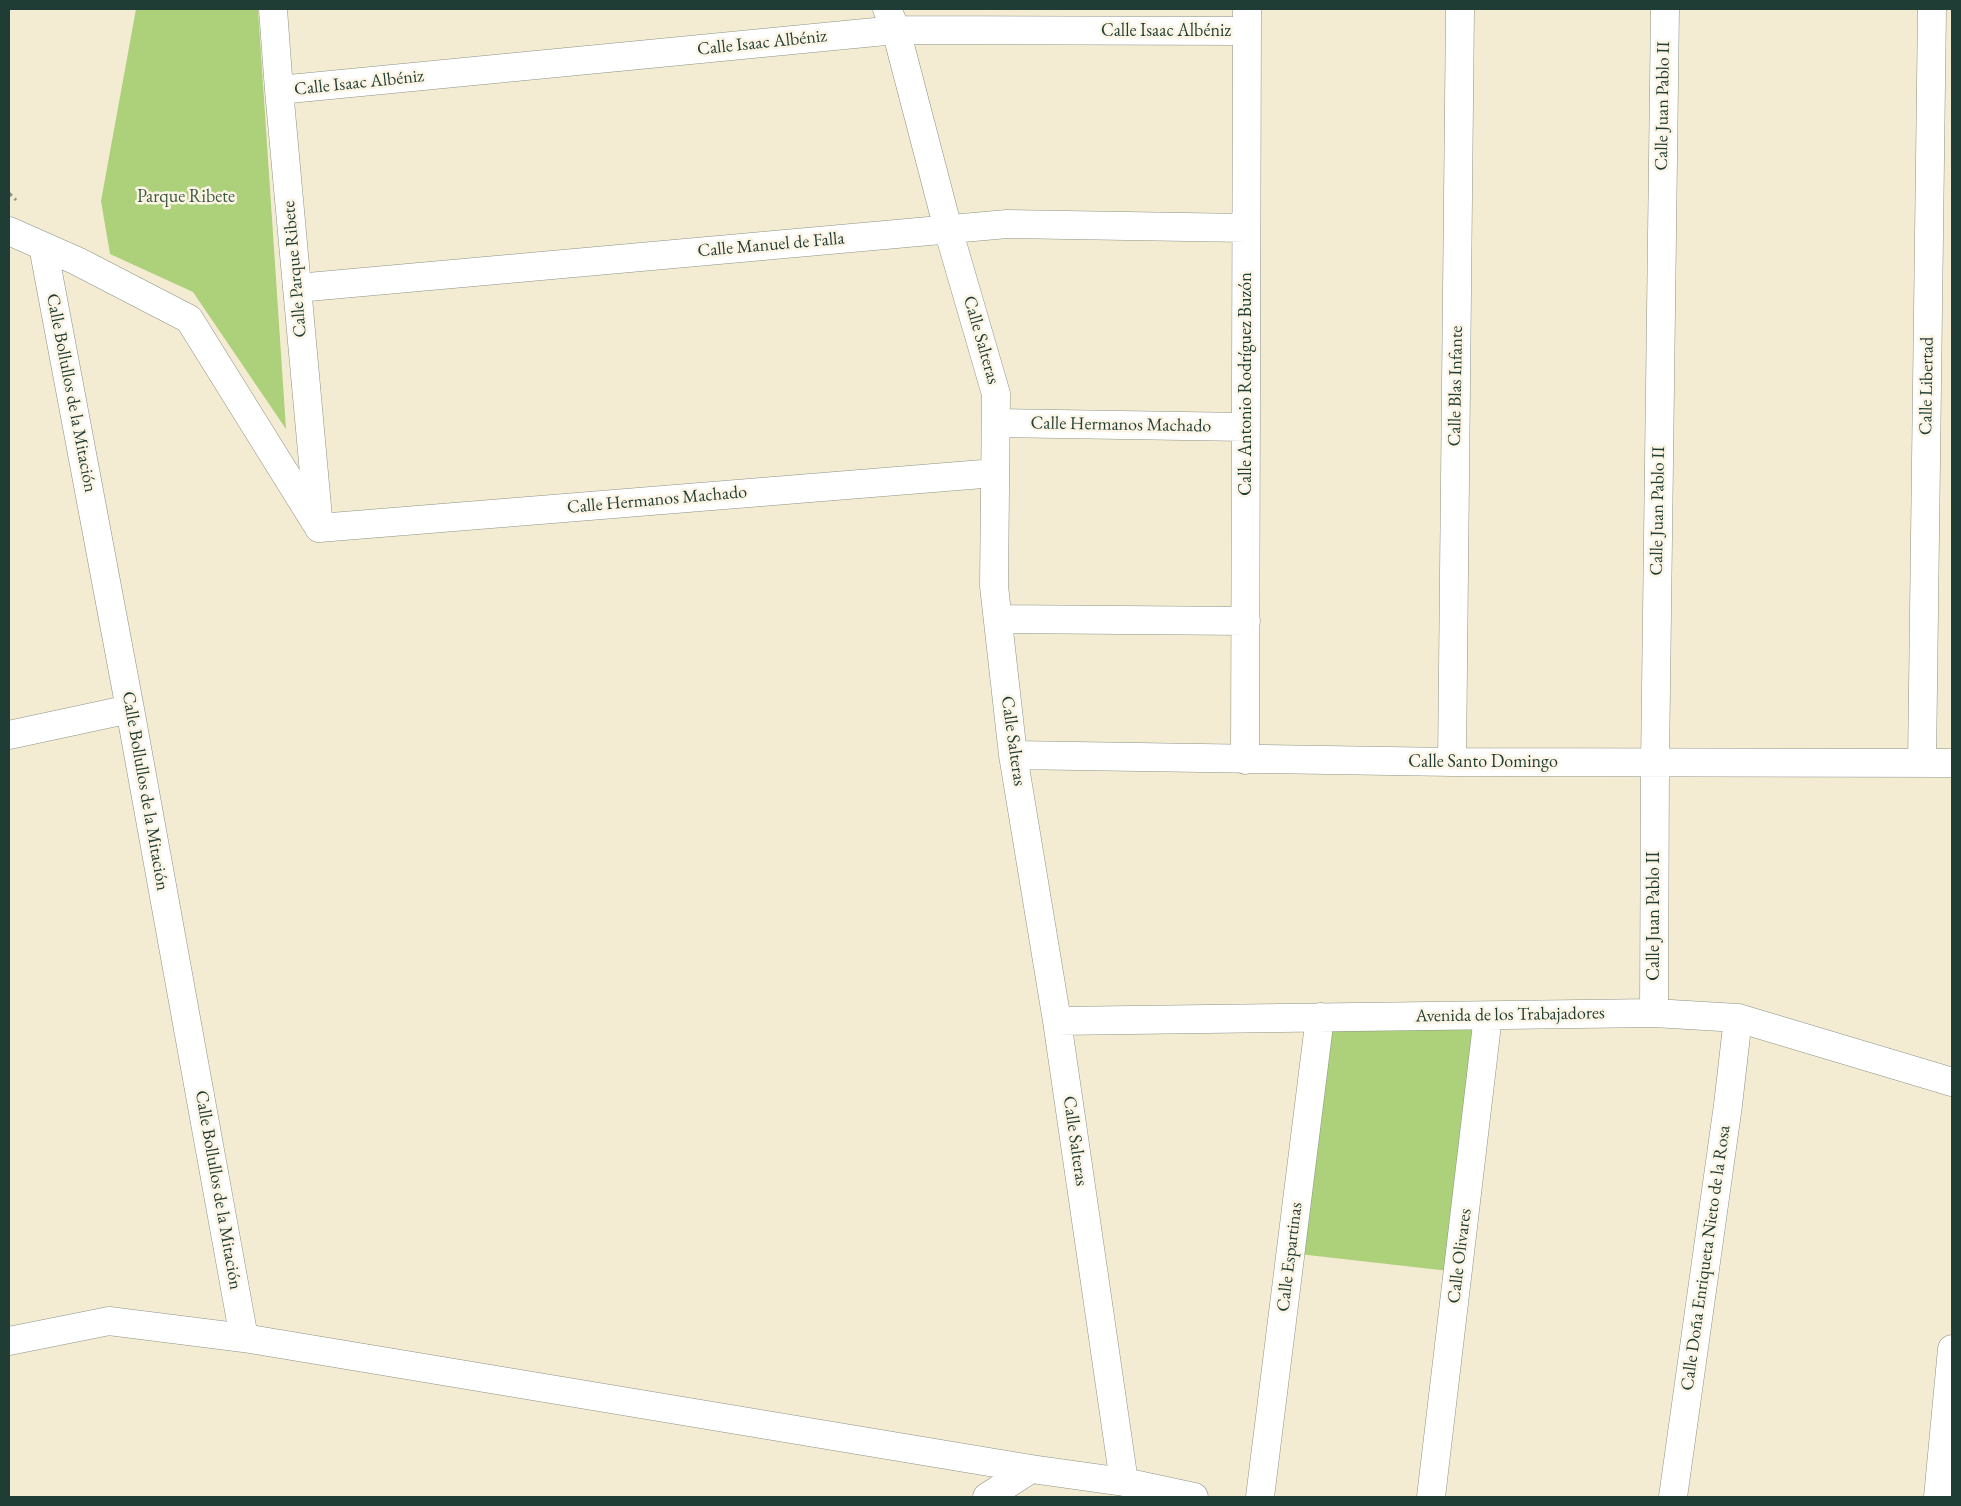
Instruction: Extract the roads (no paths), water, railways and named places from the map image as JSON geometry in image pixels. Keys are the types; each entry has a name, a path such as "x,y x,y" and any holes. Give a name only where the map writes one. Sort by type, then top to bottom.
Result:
{"street":[{"name":"Calle Parque Ribete","path":"273,9 278,90 319,528"},
{"name":"Calle Blas Infante","path":"1452,762 1460,9"},
{"name":"Calle Juan Pablo II","path":"1654,1014 1655,764 1665,9"},
{"name":"Calle Libertad","path":"1922,764 1932,9"},
{"name":"Calle Isaac Albéniz","path":"278,90 891,20 1247,20"},
{"name":"Calle Salteras","path":"891,20 948,229 996,394 994,586 1014,755 1057,1021 1124,1482"},
{"name":"Calle Antonio Rodríguez Buzón","path":"1245,760 1247,20"},
{"name":"Calle Manuel de Falla","path":"297,288 1007,224 1246,228"},
{"path":"9,231 77,260 189,319 319,528"},
{"name":"Calle Bollullos de la Mitación","path":"43,246 130,709 244,1338"},
{"name":"Calle Hermanos Machado","path":"996,423 1246,426"},
{"name":"Calle Hermanos Machado","path":"319,528 995,473"},
{"path":"998,620 1246,621"},
{"path":"9,735 130,709"},
{"name":"Calle Santo Domingo","path":"1014,755 1245,760 1655,764 1952,763"},
{"name":"Avenida de los Trabajadores","path":"1057,1021 1654,1014 1738,1018 1952,1082"},
{"name":"Calle Olivares","path":"1431,1497 1488,1016"},
{"name":"Calle Espartinas","path":"1260,1497 1320,1017"},
{"name":"Calle Doña Enriqueta Nieto de la Rosa","path":"1673,1497 1738,1018"},
{"path":"9,1340 109,1321 244,1338 1031,1469 1124,1482 1194,1497"},
{"path":"1938,1497 1952,1350"},
{"path":"987,1497 1031,1469"}],"park label":[{"name":"Parque Ribete","path":"186,197"}]}
